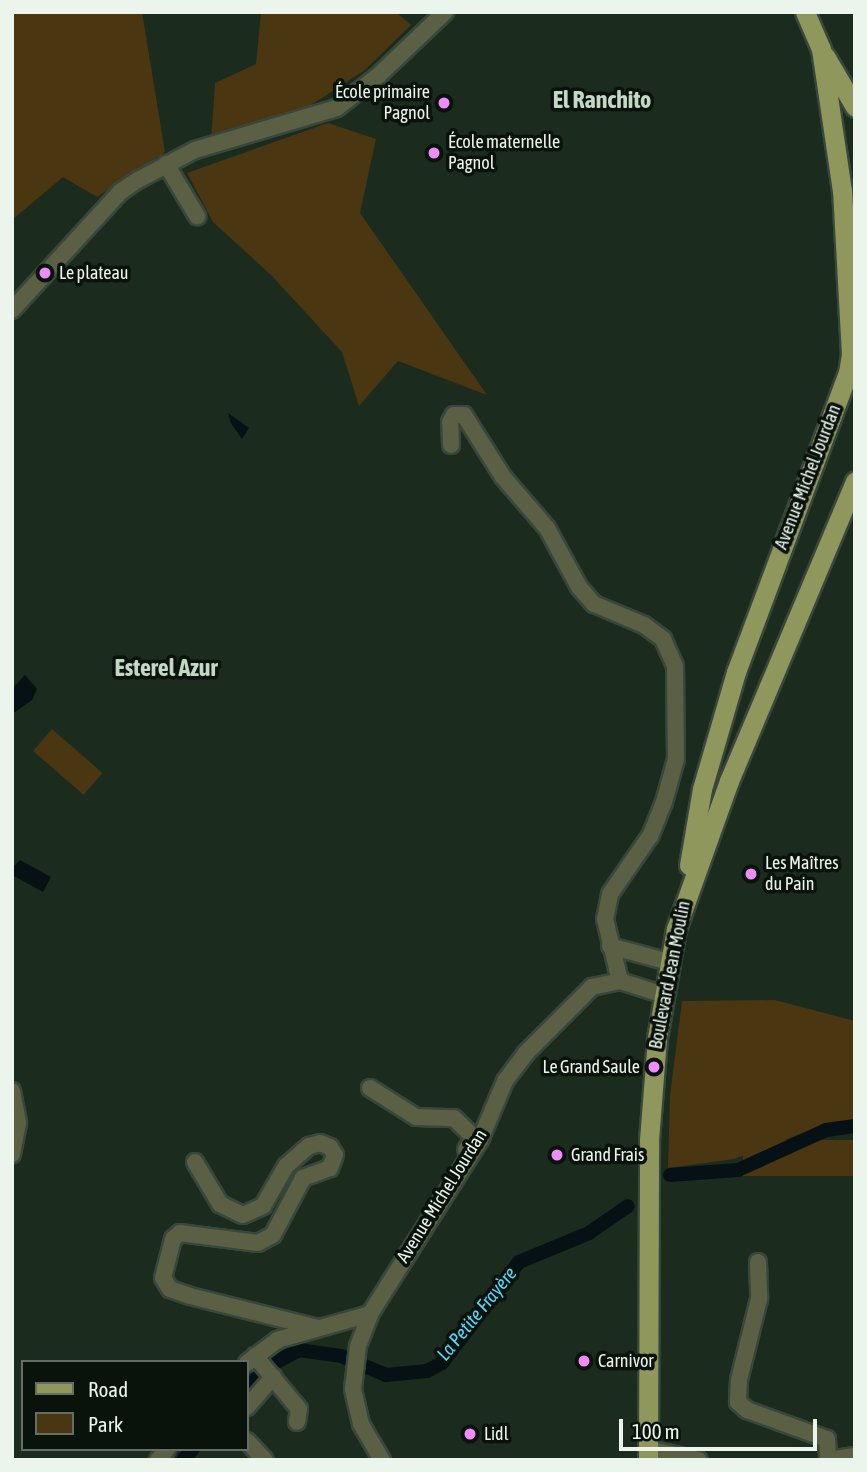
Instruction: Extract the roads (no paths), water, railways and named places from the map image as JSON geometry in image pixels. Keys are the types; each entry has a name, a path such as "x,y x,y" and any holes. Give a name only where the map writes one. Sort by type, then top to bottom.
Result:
{"main road":[{"name":"Avenue Michel Jourdan","path":"685,893 702,789 736,673 848,373 850,220 821,49 805,12"},
{"path":"821,49 855,107"},
{"path":"849,256 855,276"},
{"name":"Boulevard Jean Moulin","path":"648,1454 649,1140 669,962 685,893 855,481"}],"street":[{"path":"12,310 120,192 195,150 337,108 445,12"},
{"path":"166,164 197,216"},
{"path":"451,445 450,422 454,415 464,415 503,477 547,528 579,587 594,604 644,625 663,639 675,666 676,759 650,836 610,894 605,919 620,981 664,995"},
{"path":"610,946 669,962"},
{"name":"Avenue Michel Jourdan","path":"382,1460 362,1424 353,1369 370,1314 445,1199 480,1140 505,1081 525,1054 592,987 620,981"},
{"path":"370,1088 416,1117 454,1118 474,1137 445,1184 445,1199"},
{"path":"12,1091 18,1122 12,1154"},
{"path":"195,1161 220,1204 243,1215 263,1206 286,1167 309,1146 320,1143 330,1147 335,1155 330,1168 303,1178 273,1235 258,1243 180,1233 173,1239 163,1278 170,1289 190,1296 318,1328"},
{"path":"758,1262 759,1299 739,1380 738,1402 747,1410 827,1439 828,1460 855,1456"},
{"path":"248,1404 262,1367 277,1340 370,1314"},
{"path":"262,1367 299,1409 297,1423"},
{"path":"248,1442 265,1460"},
{"path":"648,1454 699,1460"}],"waterway":[{"name":"La Petite Frayère","path":"670,1175 738,1170 826,1130 855,1126"},
{"name":"La Petite Frayère","path":"248,1387 269,1366 299,1350 341,1356 386,1375 427,1371 442,1363 519,1262 589,1233 628,1206"},
{"name":"La Petite Frayère","path":"183,1460 191,1451"}],"place":[{"name":"École primaire Pagnol","path":"444,103"},
{"name":"École maternelle Pagnol","path":"434,153"},
{"name":"Le plateau","path":"45,273"},
{"name":"Les Maîtres du Pain","path":"751,874"},
{"name":"Le Grand Saule","path":"654,1067"},
{"name":"Grand Frais","path":"557,1155"},
{"name":"Carnivor","path":"584,1361"},
{"name":"Lidl","path":"470,1434"}],"district":[{"name":"El Ranchito","path":"602,100"},
{"name":"Esterel Azur","path":"166,668"}]}
